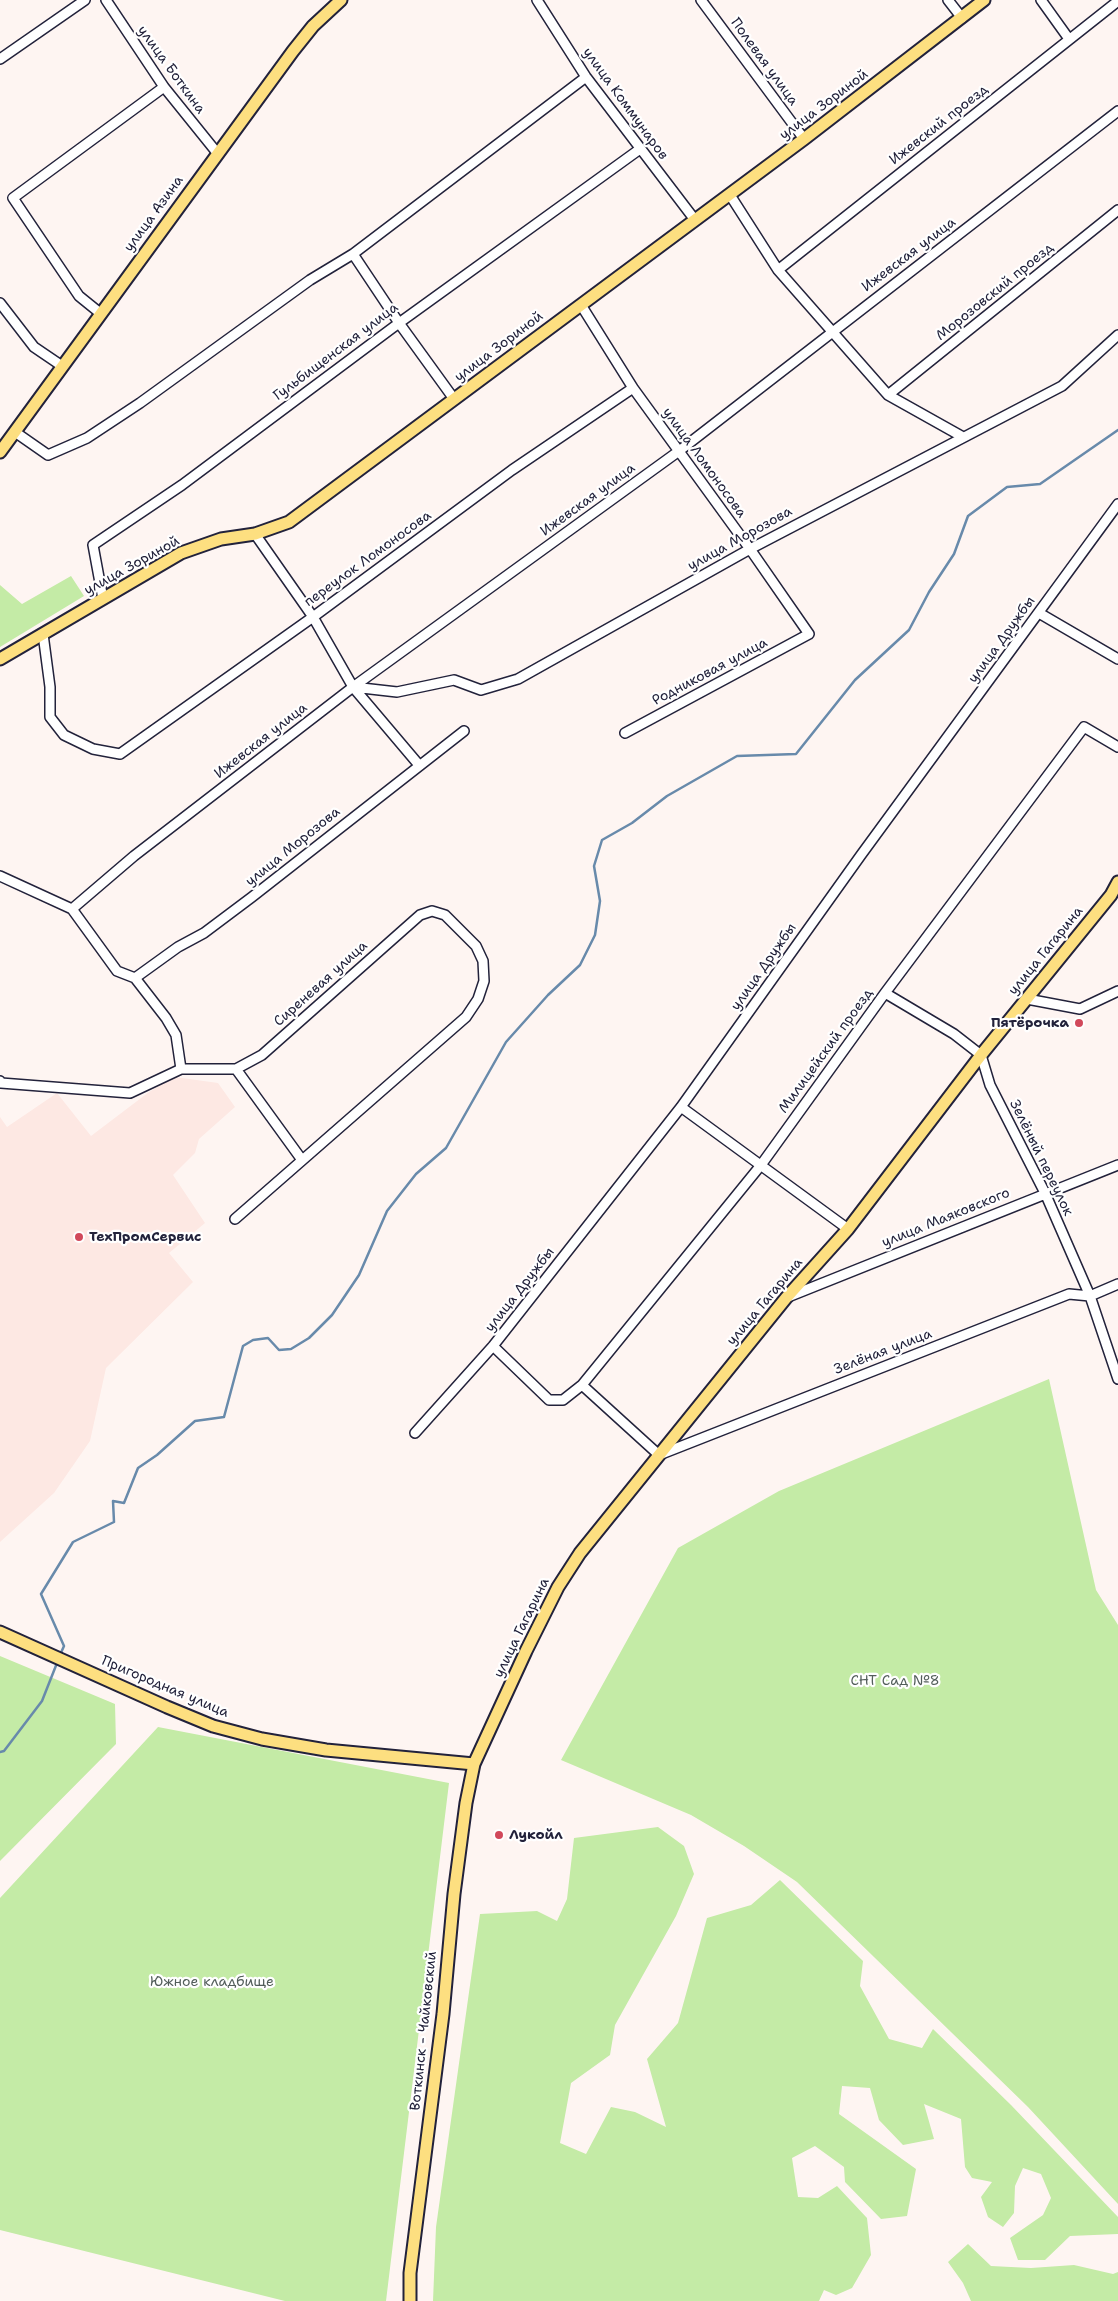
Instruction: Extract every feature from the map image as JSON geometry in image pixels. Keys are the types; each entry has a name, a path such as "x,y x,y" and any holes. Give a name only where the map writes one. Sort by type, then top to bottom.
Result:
{"main road":[{"name":"улица Азина","path":"0,452 100,313 308,32 341,0"},
{"name":"улица Зориной","path":"0,659 181,553 221,539 255,534 289,522 804,140 984,0"},
{"name":"улица Гагарина","path":"474,1764 487,1731 558,1588 580,1553 786,1298 848,1229 981,1055 1111,895 1118,882"},
{"name":"Пригородная улица","path":"0,1632 168,1707 221,1728 262,1739 326,1750 474,1764"},
{"name":"Воткинск - Чайковский","path":"410,2301 410,2273 443,2014 454,1894 474,1764"}],"street":[{"path":"0,59 85,0"},
{"name":"улица Боткина","path":"106,0 164,87 218,154"},
{"name":"улица Коммунаров","path":"537,0 586,77 695,220"},
{"name":"Полевая улица","path":"701,0 804,140"},
{"path":"948,0 962,18"},
{"path":"1041,0 1069,39"},
{"name":"Ижевский проезд","path":"778,270 1118,1"},
{"path":"16,432 48,455 87,438 148,397 310,280 353,254 586,77"},
{"path":"100,313 79,296 13,198 164,87"},
{"name":"Ижевская улица","path":"72,909 134,856 353,687 679,451 1118,112"},
{"name":"Гульбищенская улица","path":"103,599 93,545 182,485 399,323 640,149"},
{"path":"730,194 778,270 888,394 963,437"},
{"name":"Морозовский проезд","path":"888,394 1118,210"},
{"path":"353,254 399,323 454,399"},
{"path":"0,303 34,347 62,366"},
{"name":"улица Ломоносова","path":"581,305 633,388 809,634"},
{"name":"улица Морозова","path":"353,687 397,692 454,680 481,690 518,679 750,549 1062,386 1118,335"},
{"name":"переулок Ломоносова","path":"43,634 50,687 50,717 64,735 93,749 120,754 312,617 512,470 633,388"},
{"name":"улица Дружбы","path":"415,1433 493,1346 681,1106 861,855 1118,504"},
{"path":"255,534 312,617 353,687 419,765"},
{"path":"1040,613 1118,659"},
{"name":"Родниковая улица","path":"625,733 809,634"},
{"name":"Милицейский проезд","path":"493,1346 549,1400 564,1400 582,1385 761,1165 885,993 1084,727 1118,747"},
{"name":"улица Морозова","path":"135,978 178,947 204,933 464,732"},
{"path":"0,876 72,909 118,971 135,978 166,1018 176,1035 181,1069"},
{"name":"Сиреневая улица","path":"236,1069 262,1055 420,915 432,911 445,915 476,946 483,961 484,981 478,999 466,1016 302,1160"},
{"path":"885,993 954,1034 981,1055"},
{"path":"1027,999 1080,1009 1117,995"},
{"name":"Зелёный переулок","path":"981,1055 990,1085 1045,1193 1090,1296 1118,1380"},
{"path":"1,1082 130,1093 181,1069 236,1069 302,1160 235,1219"},
{"path":"681,1106 848,1229"},
{"name":"улица Маяковского","path":"786,1298 1118,1165"},
{"name":"Зелёная улица","path":"659,1455 1069,1294 1090,1296 1118,1284"},
{"path":"582,1385 659,1455"}],"shaded area":[{"path":"175,1077 218,1083 235,1107 199,1139 195,1153 173,1175 205,1223 169,1253 193,1282 106,1368 90,1441 54,1493 0,1542 0,1117 7,1127 57,1093 91,1136 149,1092"}],"green space":[{"path":"71,576 84,596 0,647 0,585 22,604"},
{"name":"СНТ Сад №8","path":"1049,1379 1096,1590 1118,1625 1118,2204 1028,2107 797,1882 744,1846 691,1815 561,1760 678,1548 779,1491"},
{"path":"0,1656 115,1704 116,1744 0,1861"},
{"name":"Южное кладбище","path":"158,1727 449,1783 386,2301 285,2301 0,2230 0,1898"},
{"path":"658,1827 684,1846 694,1874 676,1916 615,2025 610,2055 571,2083 560,2143 586,2154 611,2107 635,2112 666,2127 647,2059 678,2023 707,1918 751,1905 780,1880 863,1961 860,1986 889,2039 922,2048 933,2029 1011,2105 1118,2217 1118,2234 1070,2236 1045,2260 1018,2260 1010,2238 1043,2215 1051,2198 1041,2174 1023,2168 1015,2186 1014,2213 1003,2227 988,2217 981,2197 992,2182 972,2178 965,2167 961,2119 924,2104 934,2139 903,2145 879,2120 870,2088 842,2086 839,2114 916,2169 907,2216 881,2219 845,2182 844,2167 815,2146 792,2158 798,2197 818,2198 837,2186 867,2218 871,2255 852,2288 836,2295 824,2290 819,2301 433,2301 436,2227 480,1914 537,1911 557,1921 567,1899 574,1838"},
{"path":"968,2244 991,2266 1031,2268 1074,2265 1113,2274 1118,2272 1118,2301 971,2301 963,2283 948,2262"}],"waterway":[{"path":"60,1655 64,1646 41,1594 73,1542 114,1522 113,1501 124,1503 138,1468 157,1455 195,1421 224,1417 243,1346 253,1340 268,1338 279,1350 291,1349 309,1338 332,1315 359,1275 387,1211 416,1174 446,1148 506,1042 548,995 580,965 595,935 600,901 594,866 602,840 632,823 667,796 737,756 796,754 855,680 909,630 929,592 954,554 968,516 1007,487 1040,484 1118,430"},
{"path":"0,1752 4,1751 42,1701 57,1663"}],"place":[{"name":"Пятёрочка","path":"1079,1023"},
{"name":"ТехПромСервис","path":"79,1237"},
{"name":"Лукойл","path":"499,1835"}]}
